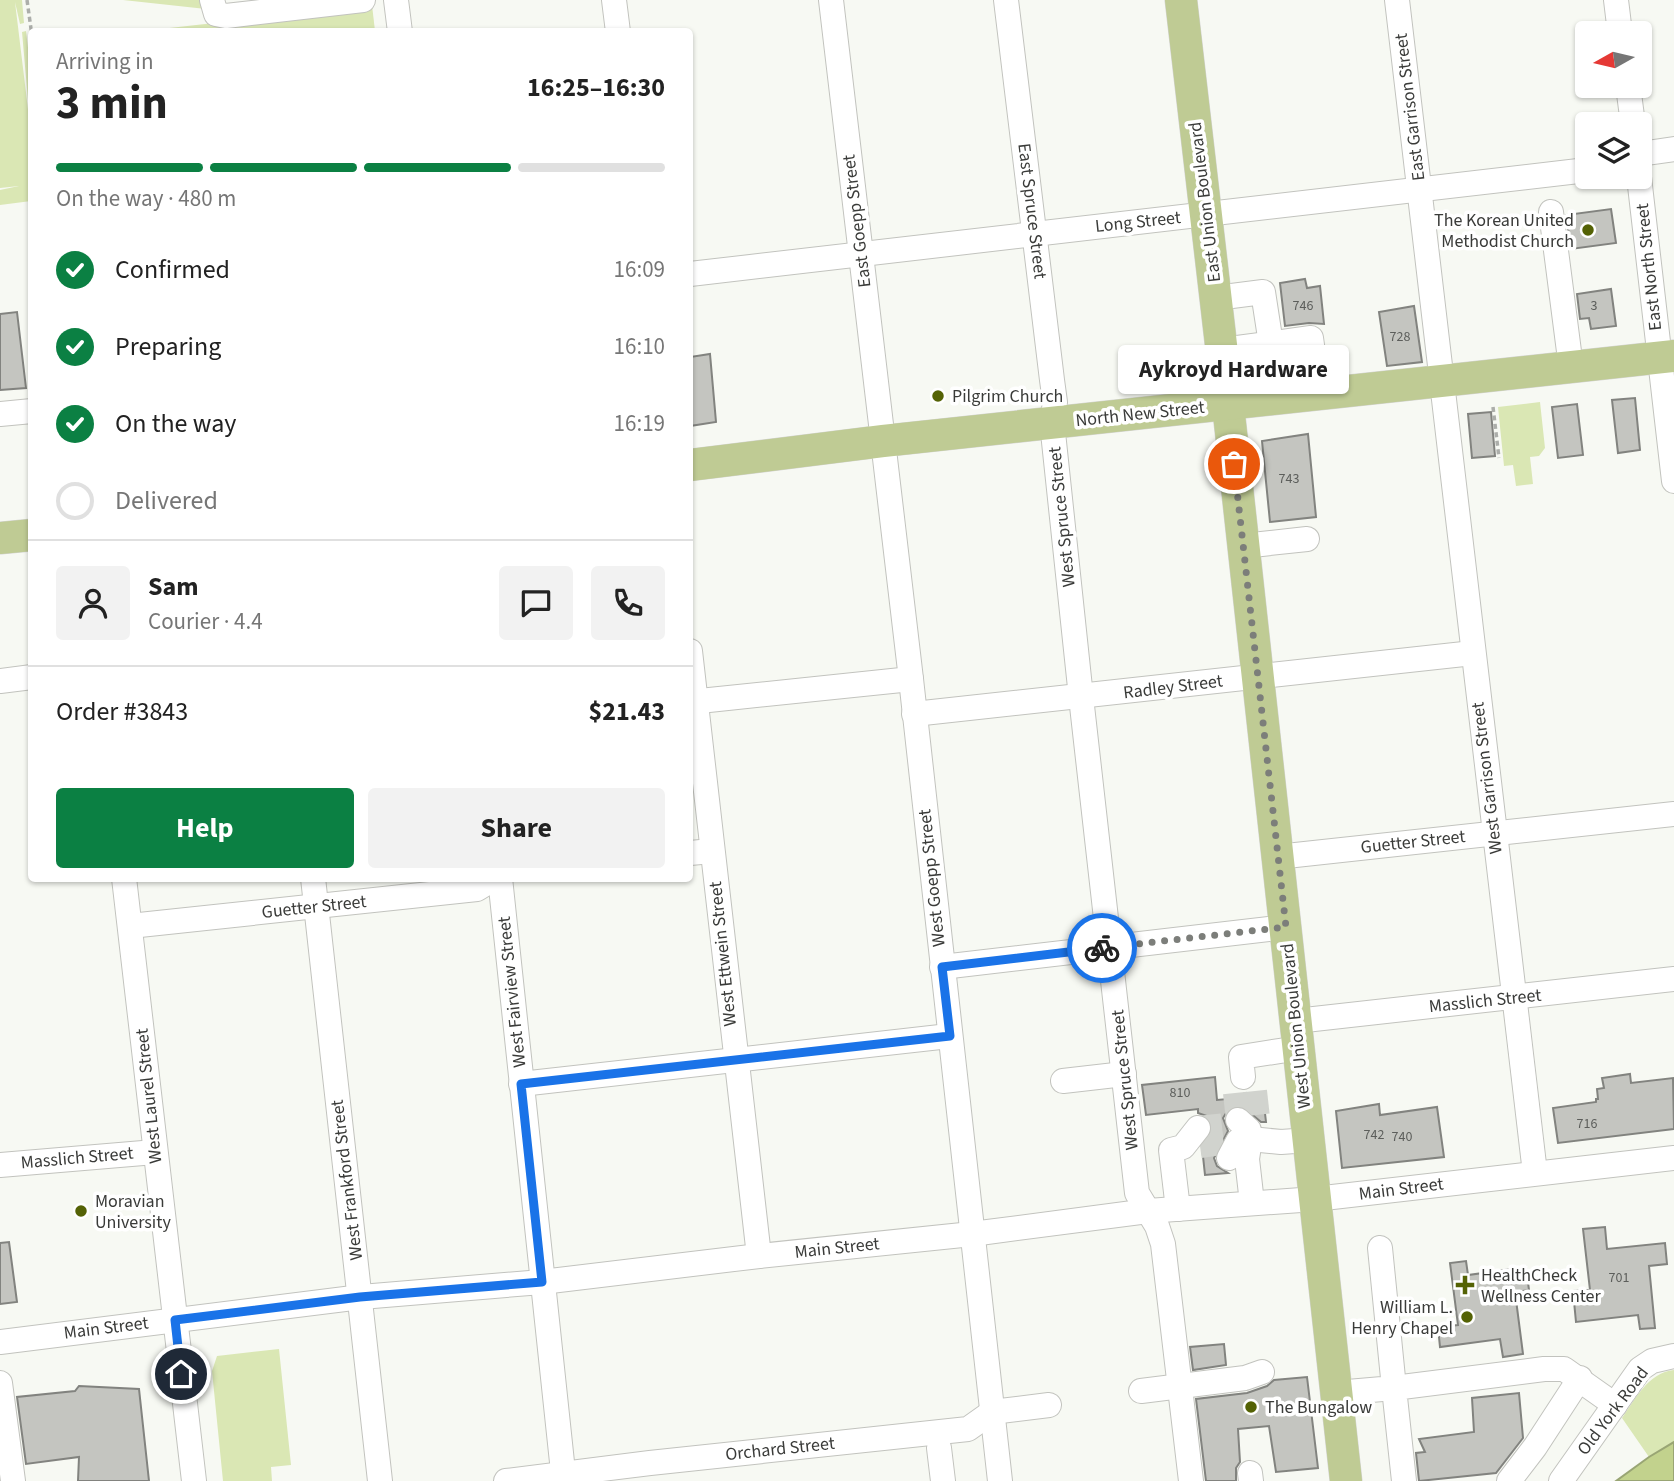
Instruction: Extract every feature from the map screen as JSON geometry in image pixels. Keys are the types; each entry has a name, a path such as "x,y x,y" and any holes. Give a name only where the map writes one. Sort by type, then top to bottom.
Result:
{"main road":[{"name":"East Union Boulevard","path":"1181,0 1228,405"},
{"name":"North New Street","path":"693,465 1667,356"},
{"name":"West Union Boulevard","path":"1228,405 1346,1481"},
{"path":"0,538 28,535"}],"street":[{"path":"214,7 226,16 363,0"},
{"path":"396,0 400,28"},
{"path":"614,0 618,28"},
{"name":"East Goepp Street","path":"831,0 883,442"},
{"name":"East Spruce Street","path":"1006,0 1055,402 1052,423"},
{"name":"East Garrison Street","path":"1397,0 1442,381"},
{"path":"1616,0 1619,21"},
{"path":"1652,152 1674,149"},
{"name":"Long Street","path":"693,274 1575,171"},
{"name":"East North Street","path":"1641,189 1667,356 1674,481"},
{"path":"1551,212 1571,367"},
{"path":"1216,298 1263,292 1271,344"},
{"path":"1222,350 1311,338 1319,395"},
{"name":"West Garrison Street","path":"1442,381 1535,1173"},
{"path":"0,414 28,411"},
{"name":"West Spruce Street","path":"1052,423 1137,1193 1163,1244 1191,1481"},
{"name":"West Goepp Street","path":"883,442 1000,1481"},
{"path":"1243,546 1307,539"},
{"name":"Radley Street","path":"914,714 1473,653"},
{"path":"0,681 28,678"},
{"path":"693,702 911,679"},
{"name":"West Ettwein Street","path":"693,719 701,852 735,1060 758,1256"},
{"name":"Guetter Street","path":"1277,857 1674,814"},
{"name":"West Laurel Street","path":"124,882 194,1481"},
{"name":"West Frankford Street","path":"313,882 380,1481"},
{"name":"Guetter Street","path":"130,926 477,889 490,882"},
{"name":"West Fairview Street","path":"498,882 564,1478"},
{"path":"942,967 1286,927"},
{"name":"Masslich Street","path":"1245,1087 1241,1057 1297,1035 1513,998 1674,979"},
{"path":"521,1084 950,1036"},
{"path":"1063,1081 1124,1074"},
{"path":"1252,1203 1247,1159 1240,1134 1281,1142 1309,1139"},
{"path":"1178,1209 1171,1150 1196,1146"},
{"name":"Masslich Street","path":"0,1165 155,1152"},
{"name":"Main Street","path":"0,1342 360,1297 542,1282 972,1234 1148,1211 1315,1199 1674,1158"},
{"path":"1380,1248 1404,1481"},
{"name":"Old York Road","path":"1562,1481 1640,1369 1652,1361 1674,1356"},
{"path":"1336,1393 1564,1369 1615,1405"},
{"path":"1141,1391 1245,1378 1262,1372"},
{"path":"1509,1481 1535,1447 1580,1378"},
{"path":"0,1383 13,1481"},
{"name":"Orchard Street","path":"506,1481 564,1478 968,1429 992,1412 1049,1405"},
{"path":"939,1448 943,1481"}],"path":[{"path":"27,0 31,28"},
{"path":"1493,407 1499,458"}],"shaded area":[{"path":"0,0 22,0 24,23 20,24 15,2 28,109 28,201 0,205 0,190 19,186 0,188"},
{"path":"123,0 205,0 206,9"},
{"path":"372,5 375,28 169,28"},
{"path":"26,31 28,48 28,100 22,32"},
{"path":"1540,402 1545,448 1539,456 1530,457 1533,484 1516,486 1513,465 1504,466 1498,407"},
{"path":"279,1349 291,1465 271,1467 272,1481 223,1481 212,1371 217,1356"},
{"path":"1674,1370 1674,1442 1649,1457 1622,1418 1650,1381"},
{"path":"1674,1442 1674,1481 1616,1481 1649,1457"}],"building":[{"name":"The Korean United Methodist Church","path":"1611,209 1616,243 1571,249 1566,215"},
{"path":"1305,279 1307,288 1320,286 1324,324 1285,326 1280,283"},
{"path":"1611,289 1616,326 1591,329 1589,318 1580,319 1577,294"},
{"path":"1414,306 1422,362 1387,366 1379,312"},
{"path":"17,312 26,388 0,390 0,314"},
{"path":"710,354 716,422 693,426 693,357"},
{"path":"1635,398 1640,450 1618,453 1612,400"},
{"path":"1577,404 1583,455 1558,458 1552,407"},
{"path":"1491,412 1495,456 1472,458 1468,414"},
{"path":"1308,434 1316,517 1270,522 1262,441"},
{"path":"1630,1074 1631,1083 1673,1078 1674,1129 1558,1143 1553,1108 1596,1102 1597,1089 1604,1088 1602,1078"},
{"path":"1215,1077 1217,1100 1263,1096 1266,1122 1261,1122 1242,1106 1234,1106 1228,1110 1223,1118 1228,1131 1214,1158 1217,1166 1228,1173 1205,1175 1202,1147 1213,1131 1207,1116 1198,1113 1198,1109 1146,1115 1142,1085"},
{"path":"1379,1104 1380,1115 1437,1107 1444,1157 1342,1168 1336,1111"},
{"path":"1605,1227 1607,1249 1665,1243 1667,1264 1649,1266 1655,1328 1640,1329 1638,1315 1576,1322 1573,1291 1590,1290 1583,1229"},
{"path":"9,1242 17,1302 0,1304 0,1243"},
{"path":"1466,1261 1468,1275 1526,1267 1529,1290 1515,1292 1523,1354 1503,1357 1500,1339 1440,1347 1438,1327 1458,1325 1450,1263"},
{"path":"1224,1344 1226,1365 1193,1370 1190,1347"},
{"name":"The Bungalow","path":"1307,1377 1318,1468 1276,1472 1269,1426 1238,1429 1240,1462 1236,1468 1236,1481 1206,1481 1196,1399 1247,1393 1267,1386 1274,1380"},
{"path":"79,1386 139,1389 149,1481 78,1481 79,1457 26,1464 17,1397 75,1391"},
{"path":"1519,1393 1523,1438 1496,1473 1419,1481 1416,1453 1425,1452 1419,1439 1474,1432 1472,1398"}],"tunnel":[{"path":"1255,1091 1258,1118"},
{"path":"1235,1093 1238,1120"},
{"path":"1198,1128 1226,1125"},
{"path":"1200,1146 1228,1142"}],"way so far":[{"path":"1102,948 1286,927 1234,464"}],"place":[{"name":"The Korean United Methodist Church","path":"1588,230"},
{"name":"Pilgrim Church","path":"938,396"},
{"name":"Aykroyd Hardware","path":"1234,464"},
{"name":"Moravian University","path":"81,1211"},
{"name":"HealthCheck Wellness Center","path":"1465,1285"},
{"name":"William L. Henry Chapel","path":"1467,1317"},
{"name":"The Bungalow","path":"1251,1407"}],"route":[{"path":"181,1374 175,1320 360,1297 542,1282 521,1084 950,1036 942,967 1102,948"}]}
